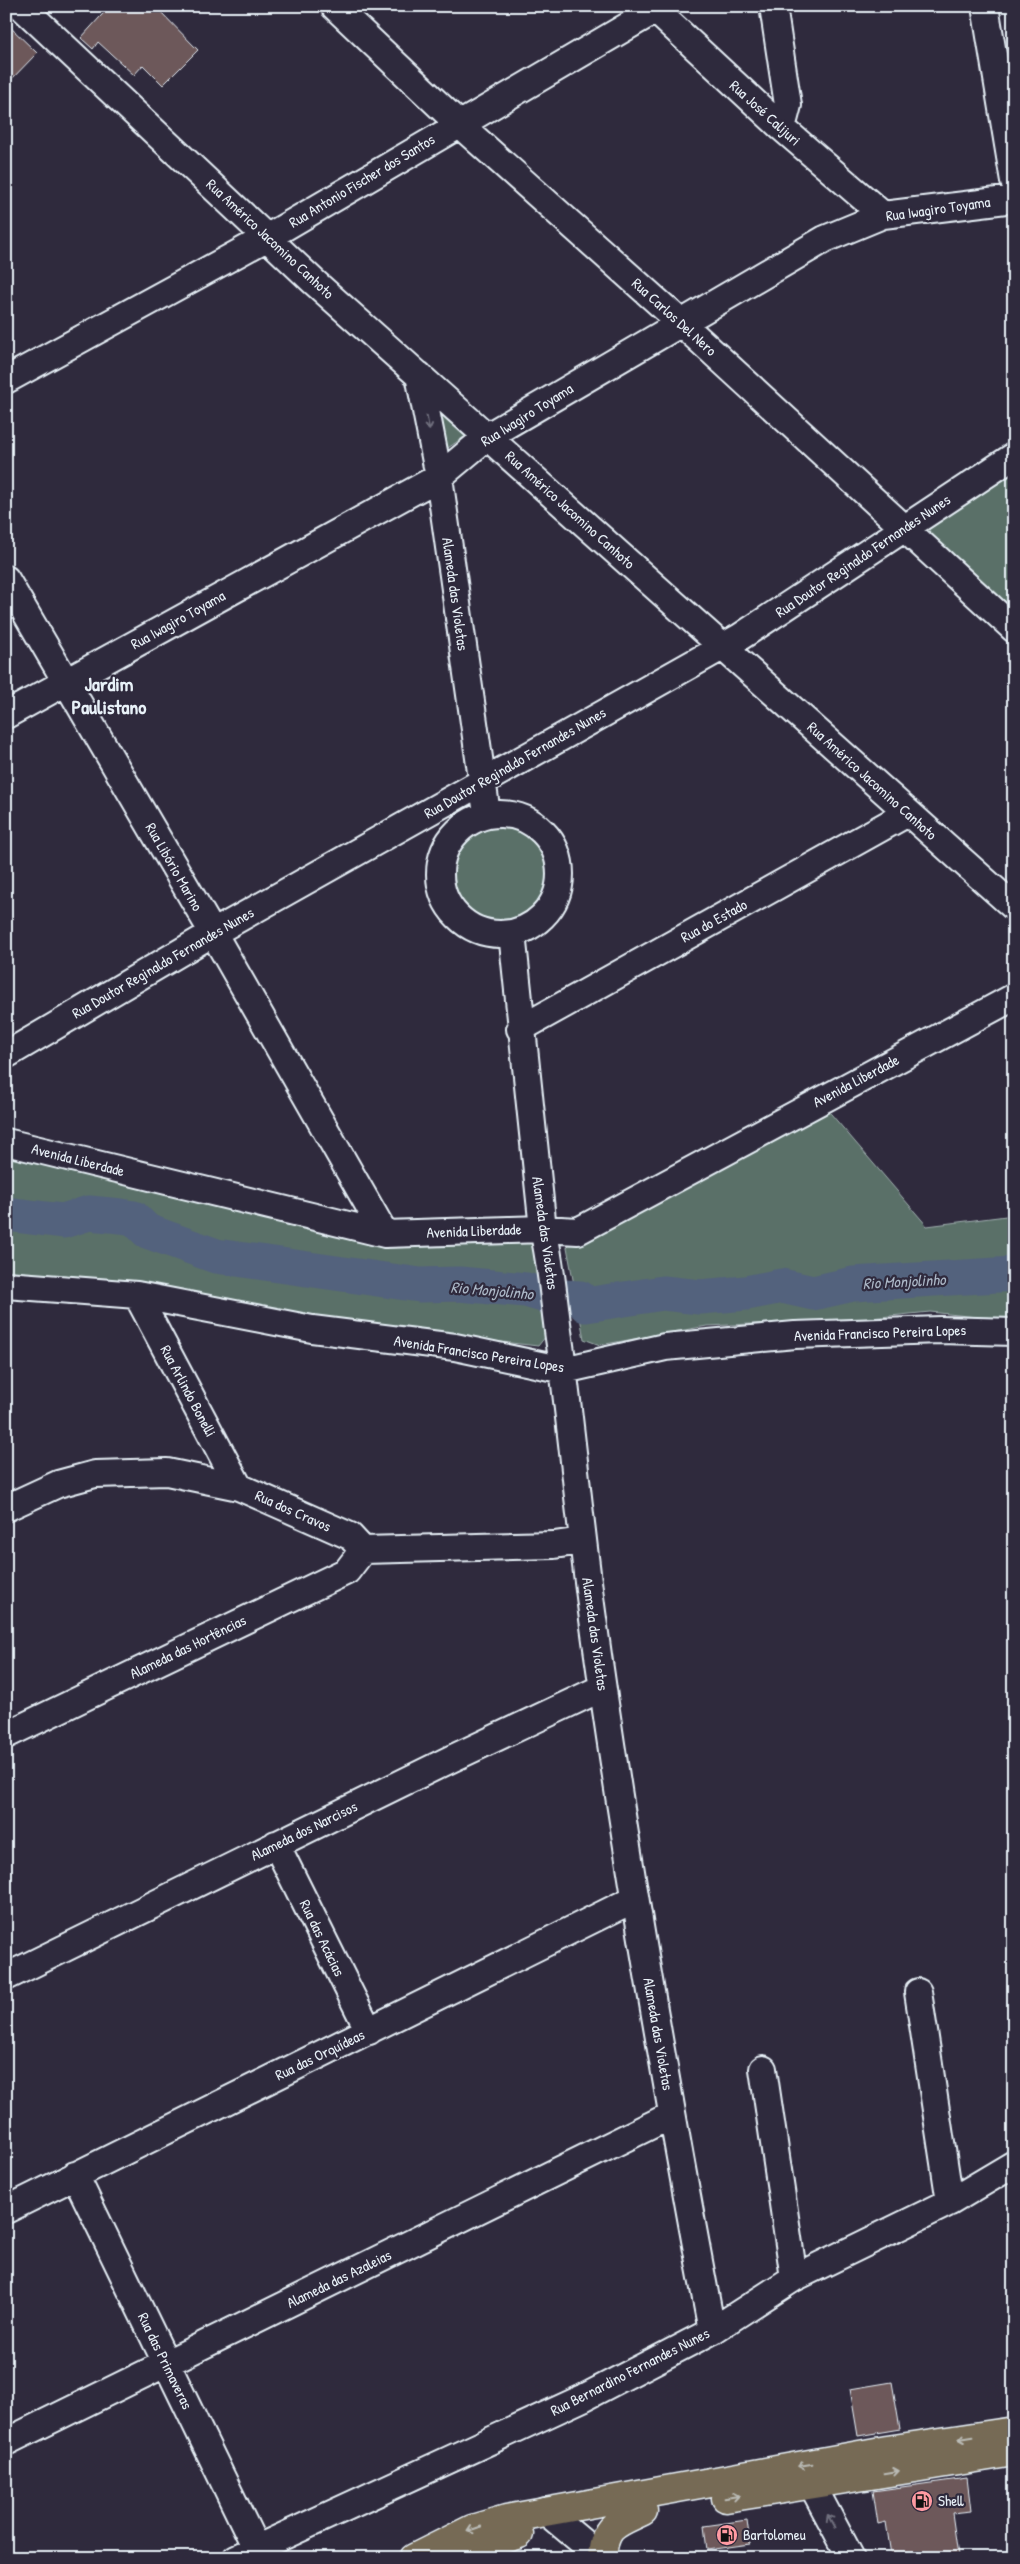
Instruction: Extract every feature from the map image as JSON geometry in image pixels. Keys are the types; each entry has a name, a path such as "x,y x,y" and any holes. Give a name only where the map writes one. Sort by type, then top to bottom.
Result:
{"main road":[{"path":"457,2558 554,2519 878,2452 1014,2431"},
{"path":"414,2558 472,2529 643,2511 1014,2452"},
{"path":"602,2558 603,2540 608,2530 617,2523 643,2511"}],"street":[{"name":"Rua Américo Jacomino Canhoto","path":"21,6 418,375 1014,907"},
{"name":"Rua Carlos Del Nero","path":"334,6 460,125 680,323 1014,629"},
{"path":"772,6 788,105 782,128"},
{"path":"985,6 1014,181"},
{"name":"Rua Antonio Fischer dos Santos","path":"6,380 268,237 656,8"},
{"name":"Rua José Calijuri","path":"656,8 782,128 883,215"},
{"name":"Rua Iwagiro Toyama","path":"6,715 438,477 488,436 825,239 883,215 1014,198"},
{"name":"Alameda das Violetas","path":"418,375 438,477 487,814"},
{"name":"Rua Doutor Reginaldo Fernandes Nunes","path":"6,1054 213,934 722,647 1014,456"},
{"name":"Rua Libório Marino","path":"6,579 67,681 385,1234"},
{"name":"Rua do Estado","path":"520,1029 908,813"},
{"path":"487,814 511,814 533,823 550,839 559,861 560,885 551,907 534,924 512,933 489,933 467,924 450,908 441,886 441,862 450,840 466,824 487,814"},
{"name":"Alameda das Violetas","path":"512,933 520,1029 543,1229 550,1257 582,1541 602,1688 634,1900 712,2331"},
{"name":"Avenida Liberdade","path":"6,1142 385,1234 543,1229 578,1231 1014,996"},
{"name":"Avenida Francisco Pereira Lopes","path":"6,1284 137,1295 312,1329 562,1359 796,1335 940,1330 1014,1332"},
{"name":"Rua Arlindo Bonelli","path":"137,1295 240,1487"},
{"name":"Rua dos Cravos","path":"6,1508 58,1484 95,1474 167,1472 240,1487 350,1536 363,1550"},
{"path":"363,1550 554,1545 582,1541"},
{"name":"Alameda das Hortências","path":"6,1735 347,1571 363,1550"},
{"name":"Alameda dos Narcisos","path":"6,1977 276,1844 602,1688"},
{"name":"Rua das Acácias","path":"276,1844 369,2031"},
{"name":"Rua das Orquídeas","path":"6,2210 634,1900"},
{"path":"918,1992 950,2202"},
{"path":"763,2069 794,2278"},
{"name":"Alameda das Azaleias","path":"6,2442 672,2115"},
{"name":"Rua Bernardino Fernandes Nunes","path":"246,2553 583,2398 712,2331 794,2278 950,2202 1014,2164"},
{"name":"Rua das Primaveras","path":"74,2175 167,2364 246,2553"},
{"path":"812,2485 851,2558"},
{"path":"554,2519 581,2541 595,2558"}],"green space":[{"path":"440,409 471,432 445,450 438,412"},
{"path":"1002,475 1014,477 1014,623 929,537 929,528 932,523"},
{"path":"499,823 518,827 535,837 545,854 549,873 545,892 535,909 518,919 499,923 480,919 463,909 453,892 449,873 453,854 463,837 480,827"},
{"path":"825,1107 927,1226 1014,1215 1014,1321 930,1312 860,1319 707,1326 600,1345 584,1339 567,1247 574,1240"},
{"path":"6,1154 324,1232 535,1240 534,1252 546,1336 538,1346 368,1327 118,1280 96,1278 6,1278"}],"building":[{"path":"110,6 155,6 198,50 163,85 143,65 134,75 98,42 93,49 81,38"},
{"path":"6,23 37,53 6,85"},
{"path":"892,2382 900,2429 858,2436 850,2389"},
{"name":"Shell","path":"967,2478 971,2511 952,2513 958,2555 937,2558 915,2558 914,2552 891,2555 886,2522 878,2524 873,2491"},
{"name":"Bartolomeu","path":"747,2520 750,2544 707,2550 704,2526"}],"waterway":[{"name":"Rio Monjolinho","path":"6,1214 63,1221 89,1213 134,1218 147,1231 216,1256 420,1285 459,1284 526,1290 546,1296 580,1298 586,1305 663,1293 700,1297 746,1293 782,1286 813,1293 853,1284 1014,1274"}],"place":[{"name":"Shell","path":"922,2501"},
{"name":"Bartolomeu","path":"727,2535"}],"district":[{"name":"Jardim Paulistano","path":"109,696"}]}
